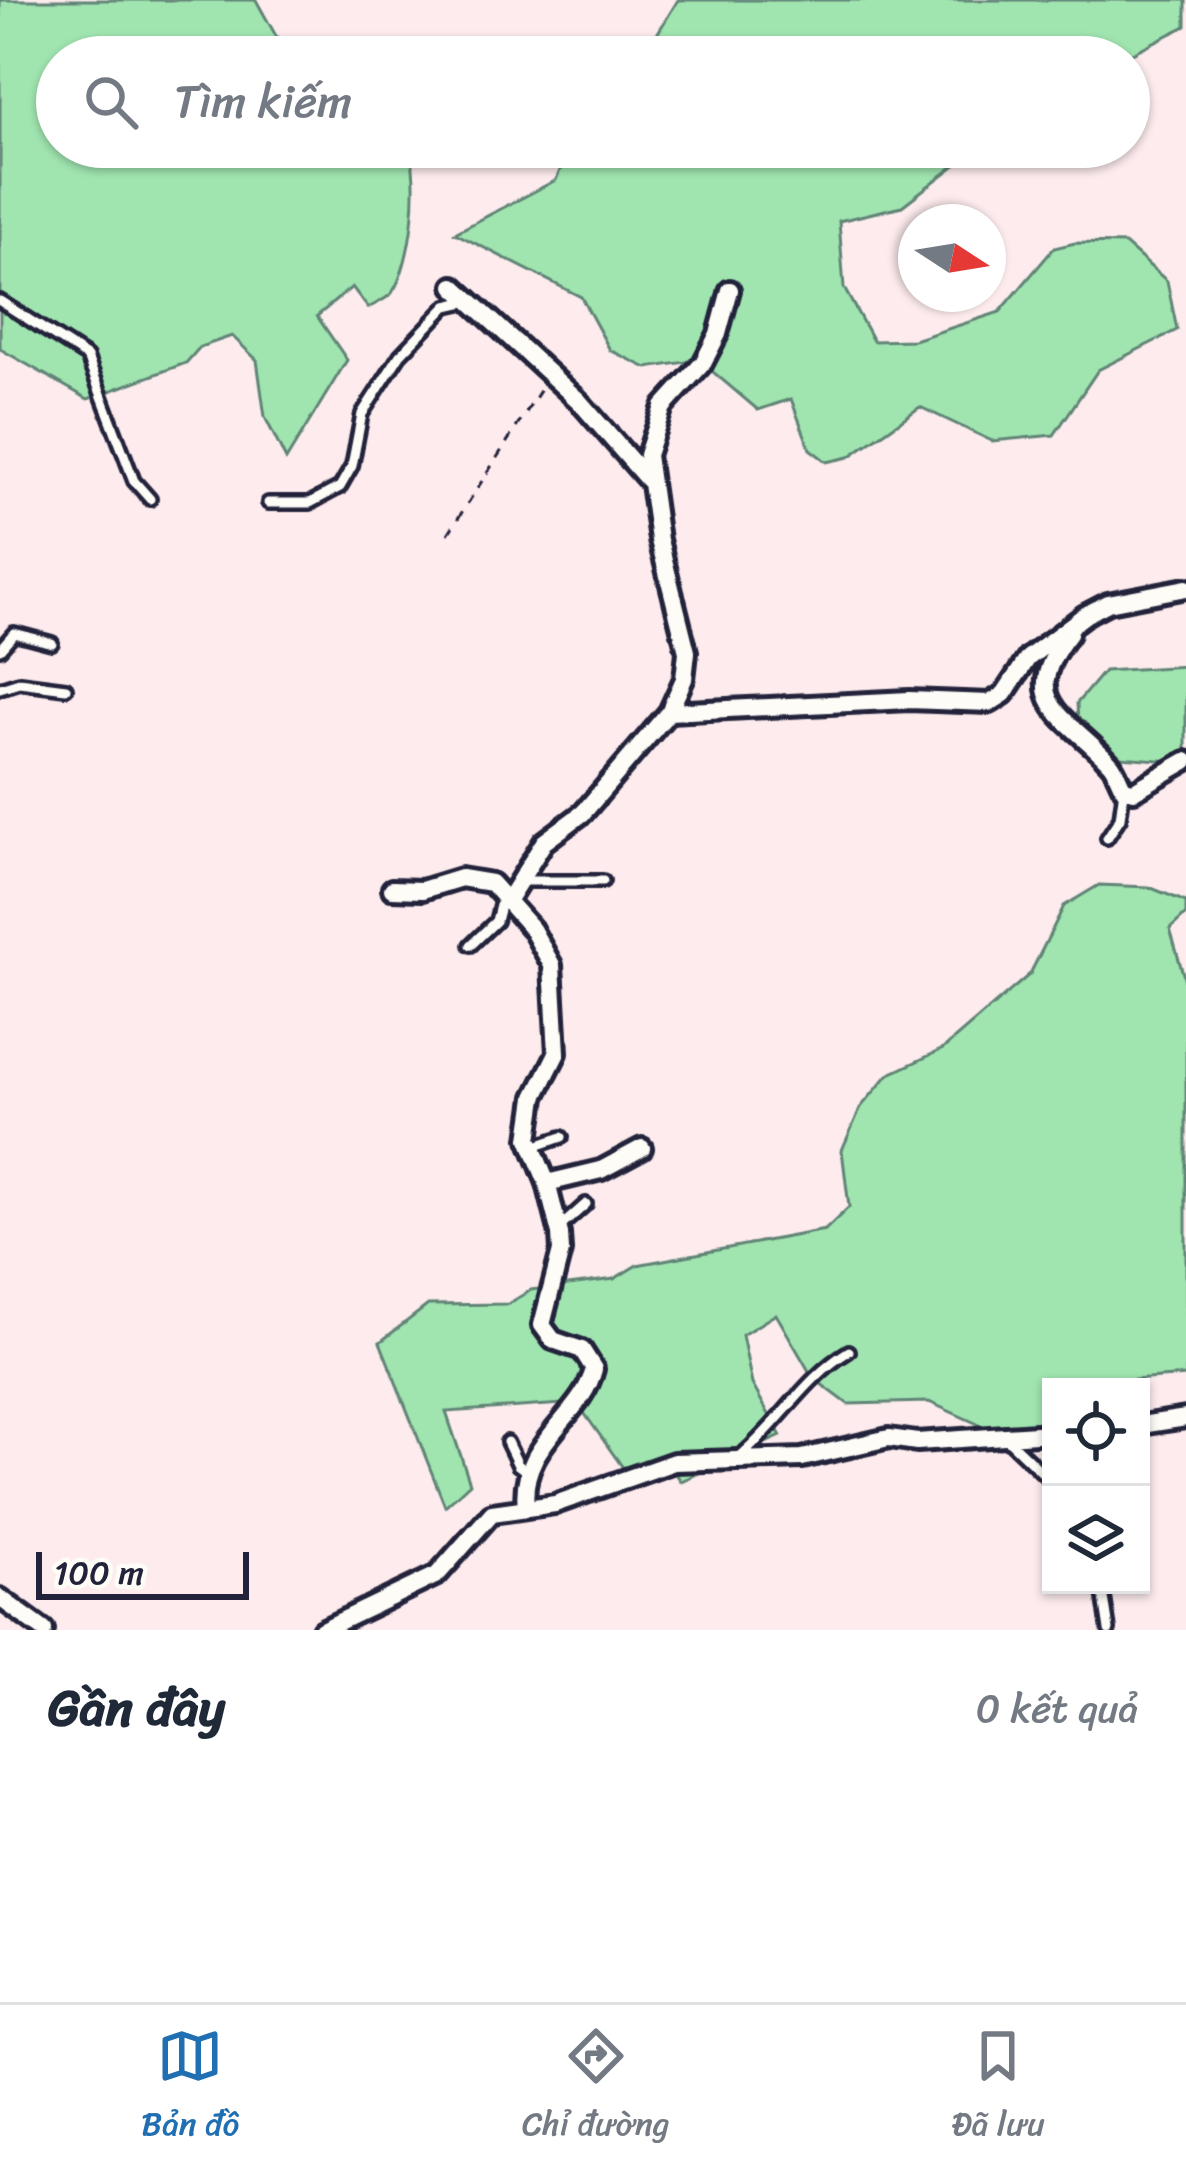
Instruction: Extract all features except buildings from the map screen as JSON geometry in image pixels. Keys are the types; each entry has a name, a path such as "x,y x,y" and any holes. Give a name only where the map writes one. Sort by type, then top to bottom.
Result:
{"street":[{"path":"454,286 550,374 650,482"},
{"path":"505,895 544,842 583,813 669,712 684,679 687,652 647,455 663,406 703,363 718,334 730,290"},
{"path":"669,712 901,700 990,703 1004,694 1028,658 1084,615 1108,603 1186,588"},
{"path":"1084,615 1046,669 1046,696 1052,709 1111,765 1124,789 1134,791 1186,761"},
{"path":"392,889 422,890 471,878 505,895 532,929 554,976 557,1053 528,1095 530,1148 548,1183 561,1251 542,1325 553,1340 582,1350 594,1369 590,1386 556,1423 529,1473 526,1506"},
{"path":"548,1183 601,1170 642,1148"},
{"path":"1150,1424 1186,1418"},
{"path":"322,1630 437,1574 492,1514 555,1504 674,1462 802,1458 889,1438 917,1442 1042,1434"},
{"path":"0,1598 35,1627"}],"lane":[{"path":"268,503 310,502 340,487 352,466 359,422 400,355 447,305 470,301"},
{"path":"0,302 87,357 134,481 150,499"},
{"path":"0,649 14,633 52,643"},
{"path":"0,688 19,682 65,688"},
{"path":"1107,838 1120,818 1124,789"},
{"path":"519,881 602,881"},
{"path":"471,946 496,921 505,895"},
{"path":"530,1148 562,1137"},
{"path":"559,1228 586,1204"},
{"path":"736,1460 790,1410 812,1377 849,1351"},
{"path":"1004,1436 1042,1472"},
{"path":"507,1442 529,1473"},
{"path":"1103,1594 1109,1630"}],"path":[{"path":"448,533 550,374"}],"green space":[{"path":"0,0 256,0 276,36 36,36 36,168 413,168 409,242 399,280 390,295 368,308 352,287 317,316 347,360 286,460 265,417 257,360 232,336 200,347 186,363 88,399 0,349"},
{"path":"678,0 1186,0 1186,26 1150,44 1150,36 656,36"},
{"path":"561,168 952,168 905,204 839,221 844,288 873,341 914,340 1006,312 1006,305 1054,248 1075,243 1125,244 1167,281 1177,330 1098,370 1054,435 992,441 920,407 849,457 827,462 810,449 791,399 758,410 699,360 647,368 610,350 581,297 455,233 556,180"},
{"path":"1186,666 1186,762 1106,756 1095,763 1079,741 1077,703 1104,671"},
{"path":"1099,885 1149,887 1186,902 1186,914 1170,929 1186,984 1186,1376 1042,1378 1042,1430 1011,1439 929,1402 848,1404 813,1378 776,1314 742,1335 752,1384 781,1436 681,1481 666,1459 624,1469 577,1403 446,1412 470,1483 445,1506 380,1342 428,1305 508,1304 531,1290 614,1279 637,1265 825,1230 849,1207 842,1150 861,1107 888,1075 943,1049 1030,974 1064,906"}]}
